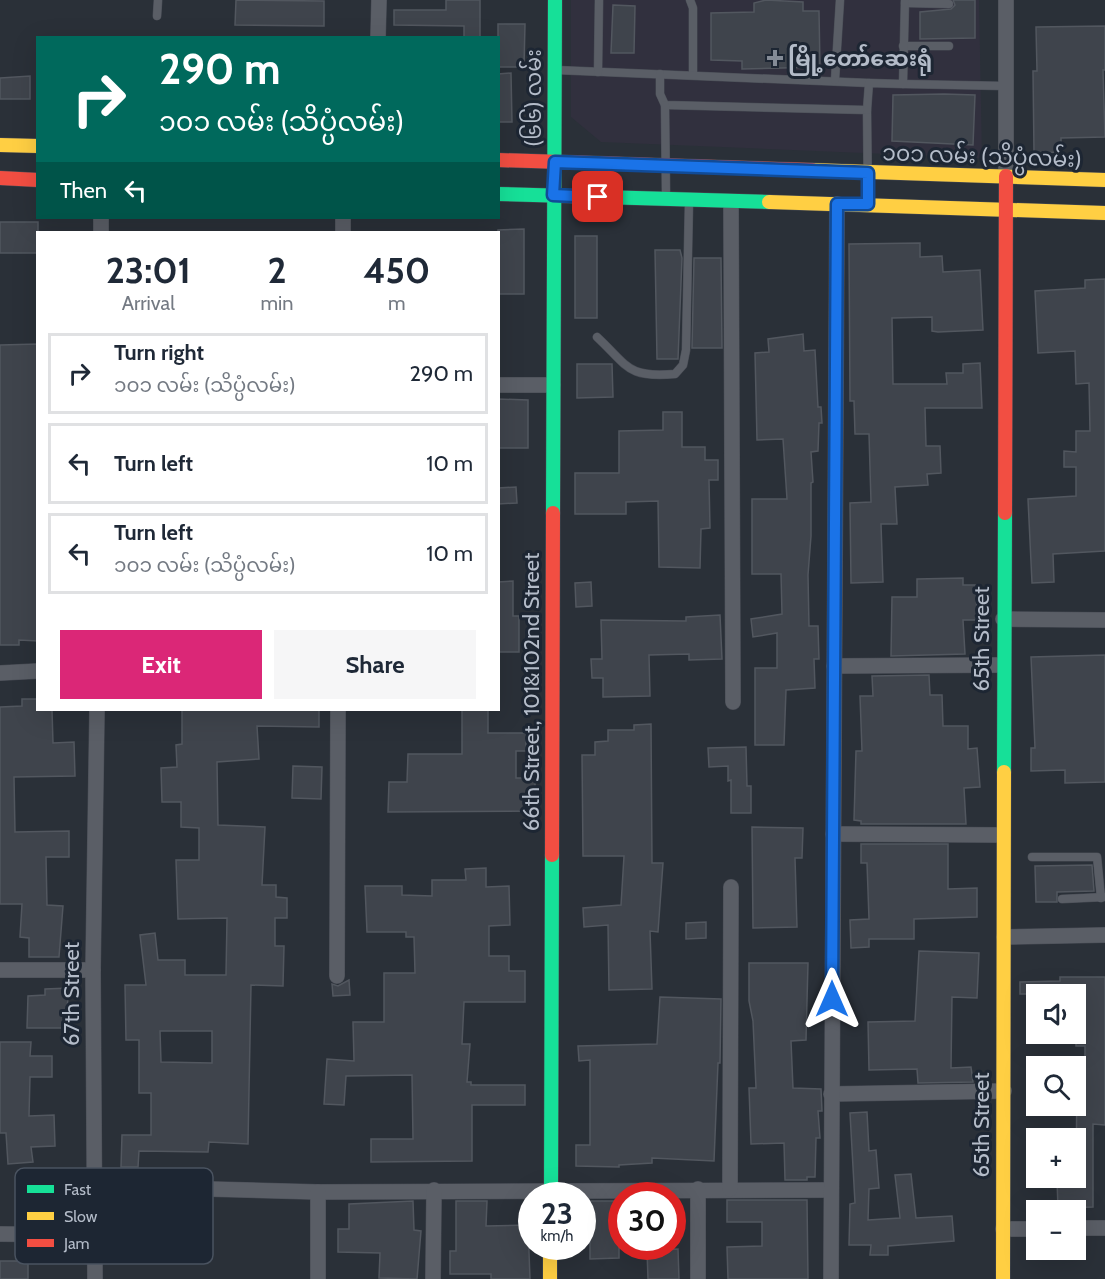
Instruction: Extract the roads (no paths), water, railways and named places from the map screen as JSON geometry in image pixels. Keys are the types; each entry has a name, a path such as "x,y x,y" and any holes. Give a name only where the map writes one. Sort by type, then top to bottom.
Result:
{"street":[{"path":"378,36 379,0"},
{"name":"(၆၆) လမ်း","path":"553,195 555,0"},
{"name":"65th Street","path":"1003,1279 1006,0"},
{"path":"0,145 36,146"},
{"name":"၁၀၁ လမ်း (သိပ္ပံလမ်း)","path":"500,160 1105,180"},
{"path":"0,178 36,180"},
{"path":"500,194 1105,213"},
{"name":"66th Street, 101&102nd Street","path":"551,1182 553,195"},
{"path":"731,203 734,702"},
{"path":"831,1279 837,204"},
{"path":"500,385 553,385"},
{"path":"1003,619 1105,621"},
{"path":"834,666 1003,665"},
{"path":"0,672 36,672"},
{"name":"67th Street","path":"96,1168 93,970 97,711"},
{"path":"337,976 338,711"},
{"path":"833,834 1003,835"},
{"path":"730,1189 731,887"},
{"path":"1004,937 1105,935"},
{"path":"0,970 93,970"},
{"path":"831,1094 1004,1092"},
{"path":"213,1189 318,1192 518,1191"},
{"path":"698,1189 698,1279"},
{"path":"433,1279 434,1190"},
{"path":"596,1191 831,1190"},
{"path":"318,1192 318,1279"},
{"path":"1003,1229 1026,1228"},
{"path":"1086,1228 1105,1228"},
{"path":"0,1234 15,1234"},
{"path":"550,1260 550,1279"}],"lane":[{"path":"157,16 159,0"},
{"path":"598,0 598,72"},
{"path":"690,0 693,8 693,74"},
{"path":"835,80 840,0"},
{"path":"903,84 905,2 949,4"},
{"path":"903,46 950,46"},
{"path":"553,70 869,83 1006,86"},
{"path":"660,74 660,94 665,105 666,200"},
{"path":"868,204 869,83"},
{"path":"665,105 867,110"},
{"path":"597,337 627,368 640,375 675,374 683,365 686,350 689,200"},
{"path":"1032,857 1097,857 1103,898 1062,899"}],"place":[{"name":"မြို့တော်ဆေးရုံ","path":"775,58"}]}
